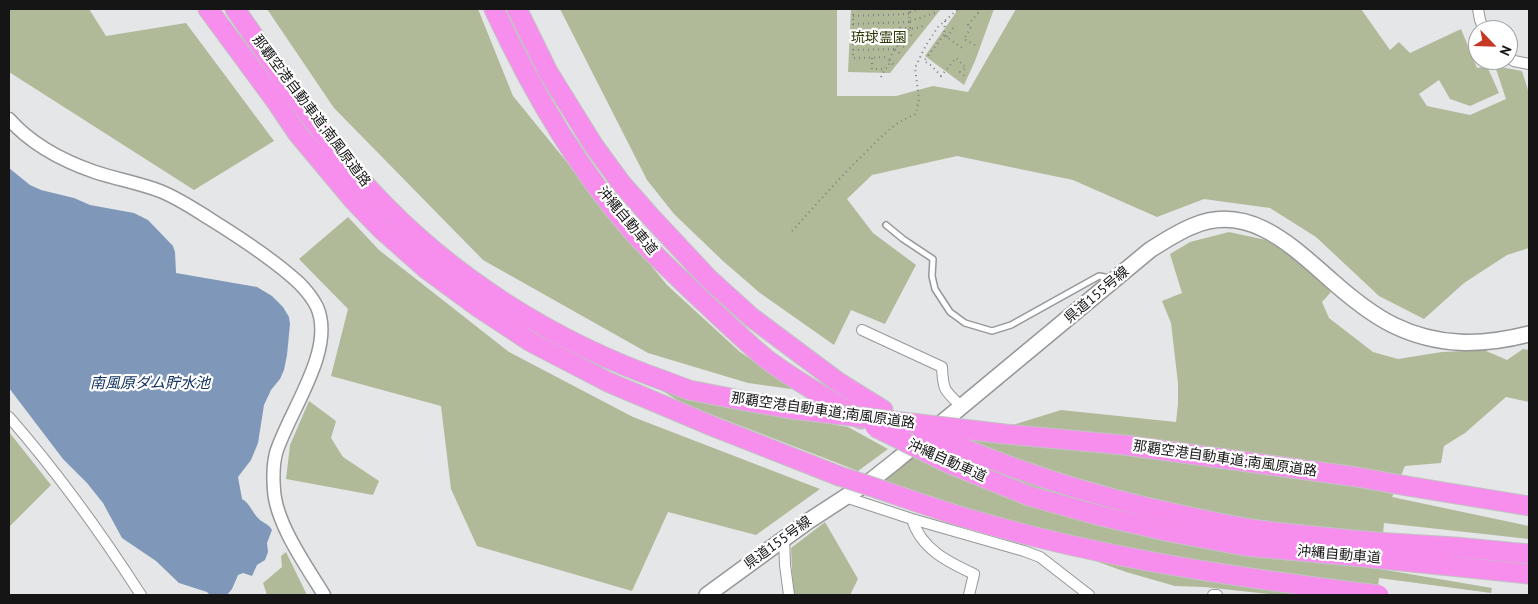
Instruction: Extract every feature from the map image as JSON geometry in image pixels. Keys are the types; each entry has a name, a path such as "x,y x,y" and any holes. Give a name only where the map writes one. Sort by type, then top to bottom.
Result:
{"highway":[{"name":"那覇空港自動車道;南風原道路","path":"208,9 298,134 354,201 382,230 425,268 530,342 608,382 712,426 839,476 972,520 1155,563 1278,583 1379,595"},
{"name":"那覇空港自動車道;南風原道路","path":"235,9 288,86 345,162 370,190 434,252 486,292 543,326 627,368 689,390 791,409 1006,434 1124,445 1357,477 1529,506"},
{"name":"沖縄自動車道","path":"494,9 533,87 556,127 606,199 634,233 679,278 766,358 805,385 879,419 950,464 1029,496 1101,516 1170,532 1245,546 1374,550 1455,547 1529,554"},
{"name":"沖縄自動車道","path":"517,9 548,72 594,146 621,183 650,216 708,278 751,317 838,382 879,419"},
{"name":"沖縄自動車道","path":"1374,550 1529,574"}],"main road":[{"name":"県道155号線","path":"707,595 807,522 873,479 1150,250 1171,236 1194,225 1217,220 1240,221 1257,225 1286,241 1368,309 1392,325 1415,334 1461,344 1501,341 1529,334"}],"street":[{"path":"9,119 27,137 66,159 94,171 161,191 185,204 266,257 300,284 316,306 321,322 322,339 315,362 276,452 273,470 274,493 278,509 287,530 324,595"},
{"path":"862,330 942,367 943,386 961,406"},
{"path":"9,417 79,503 142,595"},
{"path":"845,497 1040,557 1089,595"},
{"path":"912,519 916,530 924,541 940,556 950,563 974,574 969,595"},
{"path":"784,539 789,595"}],"lane":[{"path":"886,225 902,239 933,259 932,276 934,289 950,312 965,323 992,331 1011,325 1099,276 1105,277 1112,282"}],"path":[{"path":"853,9 853,58 889,59 894,65"},
{"path":"853,16 909,12 920,9"},
{"path":"792,231 844,173 889,129 905,118 916,114 919,100 916,68 926,45 938,27 958,9"},
{"path":"975,45 964,39 971,27 968,25 978,12 976,11 978,9"},
{"path":"881,77 889,65 889,59 910,28 909,12"},
{"path":"853,24 910,22 938,12"},
{"path":"945,21 945,36"},
{"path":"853,33 900,31 900,28 914,29 926,24"},
{"path":"954,27 924,62 932,66 941,76 956,58 966,68 960,72 966,77"},
{"path":"907,32 914,38"},
{"path":"945,36 965,50"},
{"path":"853,41 903,38 911,43"},
{"path":"899,44 906,50"},
{"path":"853,50 895,49 902,55"},
{"path":"872,58 872,70 885,69"}],"green space":[{"path":"9,9 89,9 106,36 186,23 274,141 194,190 9,72"},
{"path":"267,9 478,9 513,96 667,285 740,352 798,390 748,383 648,353 483,260 334,108"},
{"path":"560,9 837,9 837,96 896,96 933,86 968,92 1016,9 1361,9 1390,50 1399,42 1410,53 1461,29 1468,46 1468,70 1489,70 1499,93 1470,106 1450,99 1439,80 1419,94 1427,106 1470,115 1506,99 1496,70 1522,71 1529,93 1529,248 1507,255 1464,283 1424,319 1379,296 1316,237 1270,208 1204,199 1157,217 1073,180 957,156 872,175 847,199 873,233 916,265 885,324 851,310 834,345 760,293 723,261 674,214 647,180"},
{"name":"琉球霊園","path":"851,9 941,9 890,73 848,72"},
{"name":"琉球霊園","path":"957,9 994,9 964,85 925,56"},
{"path":"348,217 379,250 509,352 633,417 820,489 756,535 668,512 632,591 477,546 451,489 441,406 331,376 348,309 299,259"},
{"path":"1229,232 1266,240 1296,259 1331,292 1322,302 1329,318 1373,352 1398,359 1442,352 1484,350 1507,360 1523,349 1529,350 1529,402 1506,397 1465,433 1444,446 1441,463 1405,466 1392,497 1529,526 1529,539 1384,523 1380,569 1492,588 1491,593 1379,578 1377,595 1278,595 1204,587 1175,586 1126,572 1065,550 884,499 885,478 912,458 1061,410 1176,422 1178,383 1171,323 1162,301 1182,293 1170,254 1190,242"},
{"path":"656,387 752,410 848,427 888,449 858,471 684,404"},
{"path":"309,401 336,421 331,438 343,457 379,481 373,495 286,479 290,445"},
{"path":"9,432 51,485 9,527"},
{"path":"825,522 858,579 850,595 793,595 791,548"},
{"path":"286,552 307,595 267,595 263,583 282,567 281,556"}],"water":[{"name":"南風原ダム貯水池","path":"9,168 30,185 41,190 74,198 90,205 134,213 148,220 173,246 176,273 257,287 272,296 283,307 289,317 290,324 284,370 264,405 258,443 251,460 238,477 242,499 257,517 272,530 267,543 268,552 265,560 257,565 252,576 243,573 238,575 227,595 210,595 207,592 179,583 156,561 122,538 103,503 87,483 63,459 9,388"}]}
